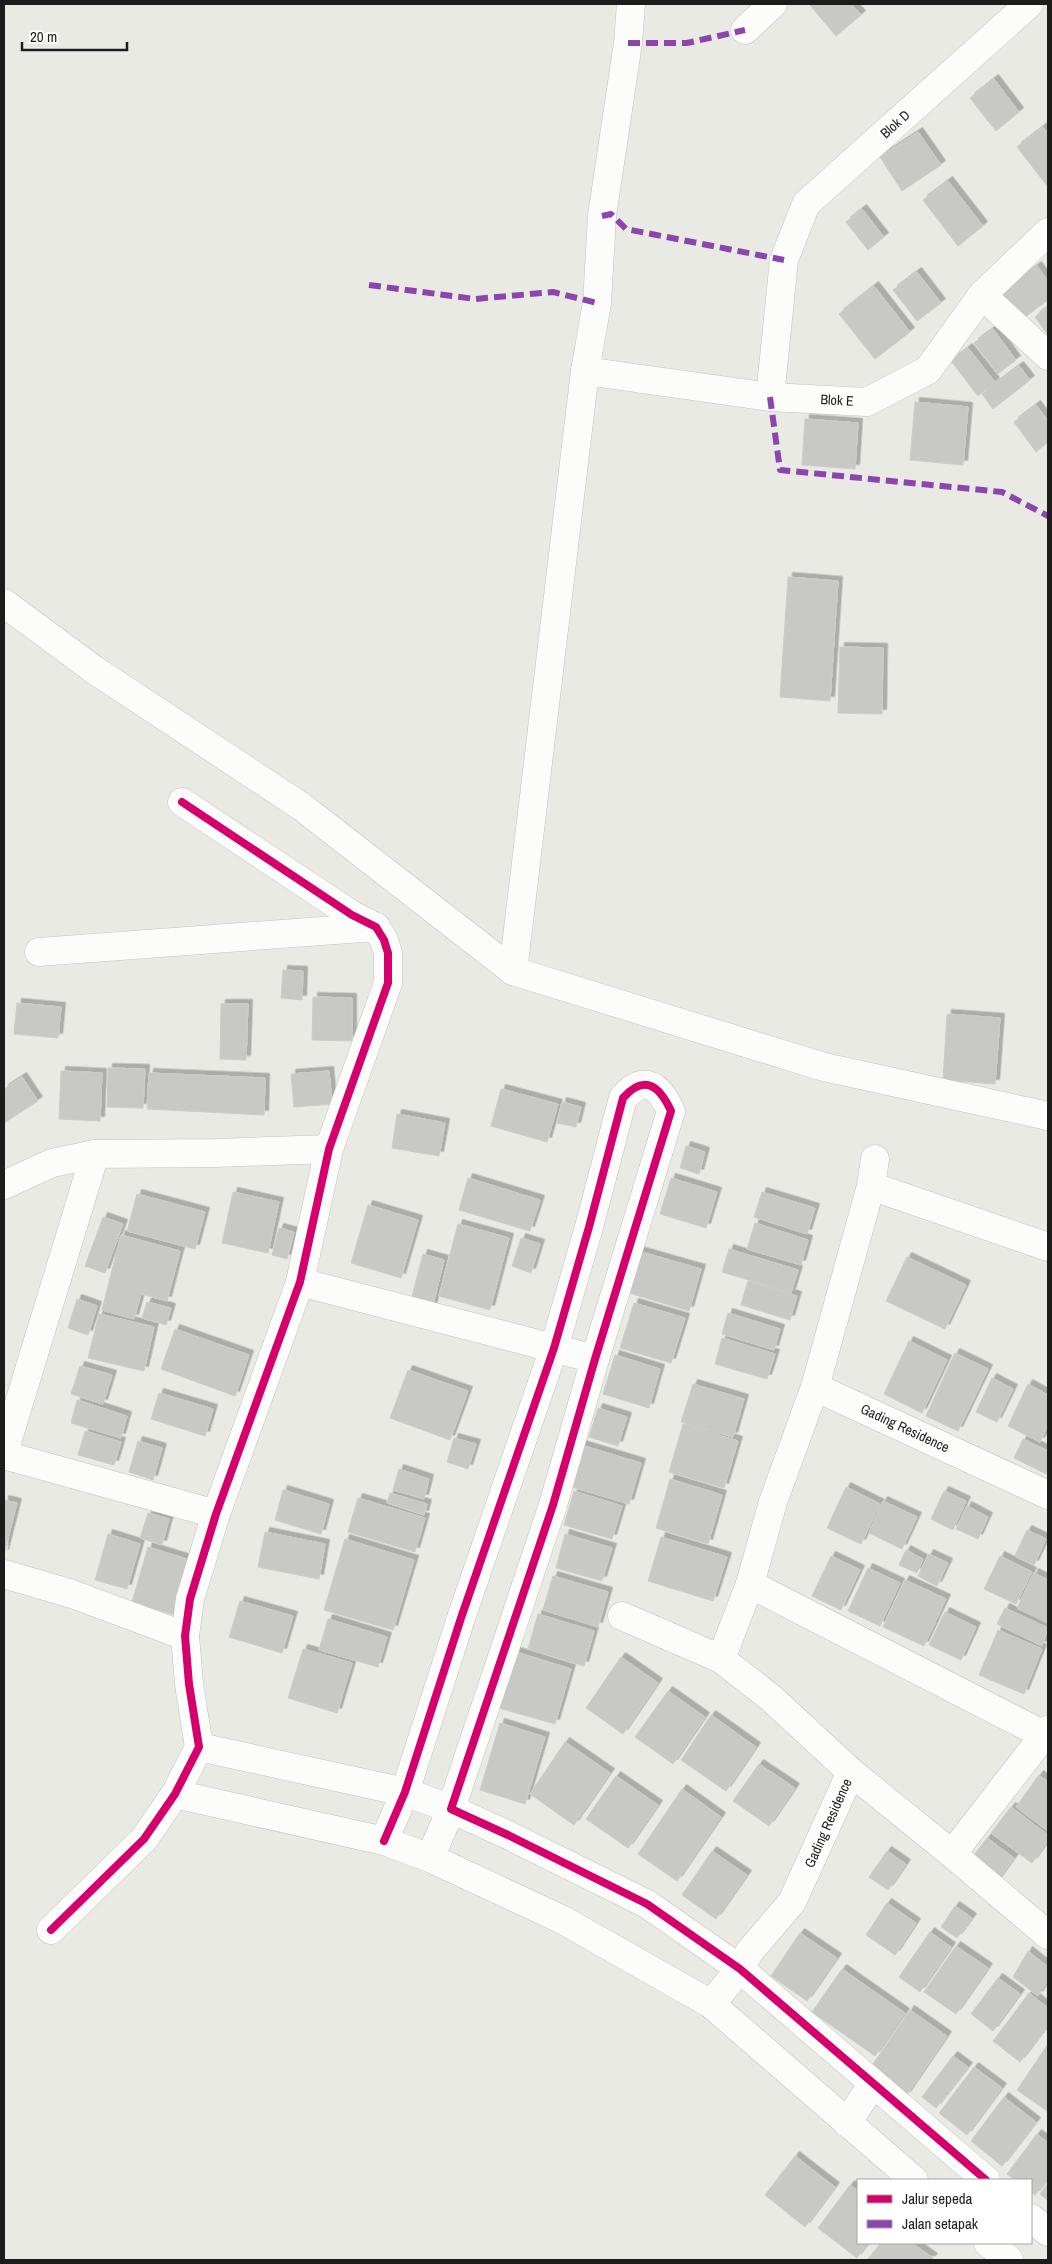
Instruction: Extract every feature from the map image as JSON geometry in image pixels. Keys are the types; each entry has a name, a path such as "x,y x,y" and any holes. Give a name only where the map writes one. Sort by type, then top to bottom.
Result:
{"street":[{"path":"513,971 585,371 597,303 602,216 628,43 631,4"},
{"path":"745,30 773,4"},
{"name":"Blok D","path":"770,397 784,260 806,204 1029,4"},
{"name":"Blok E","path":"585,371 770,397 867,402 928,370 982,295 1048,232"},
{"path":"982,295 1048,356"},
{"path":"4,604 93,669 302,806 513,971 824,1067 1048,1116"},
{"path":"51,1930 144,1840 175,1794 199,1747 189,1684 185,1636 190,1599 216,1514 300,1282 329,1149 388,983 388,953 384,940 376,927 352,915 182,802"},
{"path":"39,952 376,927"},
{"path":"384,1841 405,1792 461,1618 554,1348 589,1227 623,1098 632,1087 644,1084 657,1089 671,1111 595,1359 553,1505 451,1809 430,1858"},
{"path":"4,1184 52,1163 96,1154 215,1153 329,1149"},
{"path":"96,1154 4,1453 216,1514"},
{"path":"721,1659 750,1584 773,1502 816,1387 871,1186 875,1159"},
{"path":"871,1186 1048,1247"},
{"path":"300,1282 595,1359"},
{"name":"Gading Residence","path":"816,1387 1048,1496"},
{"path":"4,1574 72,1594 185,1636"},
{"path":"750,1584 1046,1733 952,1854"},
{"name":"Gading Residence","path":"622,1616 721,1659 771,1698 850,1772 792,1902 750,1951 740,1969 711,2004"},
{"path":"199,1747 405,1792 451,1809 508,1835 647,1904 740,1969 985,2179"},
{"path":"850,1772 952,1854 1048,1935"},
{"path":"175,1794 384,1841 430,1858 563,1920 711,2004 846,2124 913,2179"},
{"path":"846,2124 872,2084"},
{"path":"1032,2219 1048,2232"},
{"path":"989,2244 1009,2260"}],"building":[{"path":"809,4 851,4 861,15 836,36"},
{"path":"994,79 1019,112 996,131 970,98"},
{"path":"1043,127 1048,133 1048,187 1017,147"},
{"path":"918,132 941,165 902,191 880,157"},
{"path":"948,181 983,226 958,246 923,200"},
{"path":"862,209 884,237 868,250 846,222"},
{"path":"1037,266 1048,281 1048,300 1021,320 1001,293"},
{"path":"917,272 941,303 917,321 893,290"},
{"path":"874,286 910,332 875,359 839,314"},
{"path":"1048,307 1048,335 1035,317"},
{"path":"993,329 1016,360 998,374 974,343"},
{"path":"968,348 995,382 978,396 951,361"},
{"path":"1019,366 1030,380 993,409 982,394"},
{"path":"915,402 968,407 963,465 910,460"},
{"path":"1036,405 1048,421 1048,442 1036,452 1014,422"},
{"path":"805,419 858,423 855,469 802,465"},
{"path":"788,577 838,581 830,701 780,697"},
{"path":"840,647 883,648 882,714 838,713"},
{"path":"283,970 303,971 302,1000 281,998"},
{"path":"313,997 352,998 352,1041 312,1040"},
{"path":"17,1003 61,1007 58,1038 14,1034"},
{"path":"221,1004 248,1004 246,1060 220,1059"},
{"path":"947,1014 1000,1018 995,1084 943,1080"},
{"path":"108,1068 145,1069 143,1108 107,1107"},
{"path":"61,1071 102,1073 100,1121 59,1119"},
{"path":"329,1071 332,1104 294,1107 291,1074"},
{"path":"149,1073 265,1078 264,1115 147,1109"},
{"path":"22,1077 38,1101 4,1123 4,1089"},
{"path":"501,1089 558,1104 547,1142 491,1126"},
{"path":"562,1102 581,1107 576,1127 557,1123"},
{"path":"397,1114 445,1123 439,1156 392,1148"},
{"path":"686,1146 705,1152 699,1174 680,1168"},
{"path":"468,1178 540,1200 530,1231 459,1210"},
{"path":"671,1178 717,1192 706,1228 660,1214"},
{"path":"233,1192 279,1202 268,1253 222,1243"},
{"path":"762,1192 815,1208 807,1234 754,1217"},
{"path":"137,1194 205,1212 195,1249 127,1231"},
{"path":"368,1205 418,1220 401,1278 351,1263"},
{"path":"103,1217 123,1224 105,1273 85,1266"},
{"path":"755,1223 808,1240 801,1265 747,1249"},
{"path":"458,1224 509,1238 490,1310 439,1296"},
{"path":"279,1228 294,1232 287,1259 272,1255"},
{"path":"121,1235 180,1251 167,1301 141,1294 134,1319 102,1310"},
{"path":"521,1238 540,1244 531,1273 512,1266"},
{"path":"729,1249 798,1270 791,1293 722,1272"},
{"path":"638,1251 701,1269 689,1311 626,1292"},
{"path":"423,1254 444,1260 432,1309 410,1304"},
{"path":"907,1257 966,1285 945,1329 886,1301"},
{"path":"748,1281 797,1296 790,1320 741,1305"},
{"path":"77,1299 97,1306 88,1335 68,1328"},
{"path":"147,1302 171,1308 166,1325 142,1318"},
{"path":"634,1303 685,1318 671,1363 620,1348"},
{"path":"728,1313 780,1329 774,1350 722,1334"},
{"path":"99,1314 154,1327 144,1371 88,1358"},
{"path":"175,1329 249,1355 235,1396 161,1369"},
{"path":"722,1338 775,1354 767,1379 715,1364"},
{"path":"909,1341 947,1360 922,1413 884,1394"},
{"path":"955,1353 988,1369 958,1431 926,1416"},
{"path":"615,1355 660,1369 649,1408 603,1394"},
{"path":"80,1366 112,1375 103,1404 71,1394"},
{"path":"408,1370 468,1391 450,1440 390,1418"},
{"path":"992,1378 1013,1389 997,1422 976,1412"},
{"path":"693,1384 744,1399 733,1437 681,1422"},
{"path":"1028,1384 1048,1395 1048,1425 1040,1442 1008,1426"},
{"path":"159,1393 213,1409 205,1436 151,1419"},
{"path":"77,1400 127,1416 121,1438 71,1423"},
{"path":"598,1408 627,1417 618,1446 589,1437"},
{"path":"683,1424 738,1441 724,1488 669,1472"},
{"path":"85,1431 121,1442 114,1465 78,1455"},
{"path":"454,1438 476,1444 468,1469 447,1462"},
{"path":"1023,1439 1048,1451 1048,1469 1046,1474 1014,1458"},
{"path":"138,1441 162,1448 153,1480 129,1472"},
{"path":"574,1443 641,1463 629,1504 562,1484"},
{"path":"399,1469 429,1479 424,1499 393,1490"},
{"path":"670,1479 722,1495 708,1544 656,1528"},
{"path":"846,1487 880,1504 861,1544 827,1528"},
{"path":"283,1490 329,1504 321,1534 275,1520"},
{"path":"574,1491 622,1506 612,1539 564,1525"},
{"path":"944,1491 966,1501 953,1530 931,1519"},
{"path":"390,1493 427,1504 424,1515 387,1503"},
{"path":"358,1498 425,1518 415,1552 348,1532"},
{"path":"4,1500 17,1503 4,1554"},
{"path":"883,1501 917,1517 902,1549 869,1533"},
{"path":"967,1506 988,1517 978,1539 956,1529"},
{"path":"148,1513 169,1519 162,1545 140,1538"},
{"path":"1027,1530 1046,1539 1034,1565 1015,1556"},
{"path":"265,1532 325,1544 319,1579 258,1567"},
{"path":"108,1534 140,1544 127,1589 95,1580"},
{"path":"565,1534 612,1548 602,1581 556,1568"},
{"path":"661,1537 727,1557 713,1601 648,1581"},
{"path":"345,1539 414,1560 393,1630 324,1610"},
{"path":"148,1547 190,1560 174,1615 132,1602"},
{"path":"906,1550 923,1559 917,1573 899,1565"},
{"path":"929,1554 948,1563 937,1586 918,1576"},
{"path":"831,1556 860,1570 841,1610 812,1596"},
{"path":"1000,1556 1032,1572 1016,1604 984,1589"},
{"path":"868,1568 900,1583 880,1626 848,1611"},
{"path":"1034,1573 1048,1580 1048,1623 1017,1608"},
{"path":"553,1576 608,1592 598,1627 543,1610"},
{"path":"905,1580 946,1599 924,1646 883,1627"},
{"path":"240,1601 293,1616 282,1653 229,1637"},
{"path":"1005,1608 1048,1628 1042,1646 997,1624"},
{"path":"945,1612 976,1627 961,1660 929,1645"},
{"path":"538,1614 594,1631 584,1666 528,1649"},
{"path":"328,1619 387,1637 378,1667 319,1650"},
{"path":"998,1630 1042,1649 1024,1694 979,1675"},
{"path":"303,1649 352,1663 337,1713 288,1698"},
{"path":"516,1652 571,1669 555,1724 499,1708"},
{"path":"621,1657 658,1683 623,1734 586,1708"},
{"path":"668,1691 705,1717 673,1764 635,1737"},
{"path":"711,1715 756,1747 726,1791 681,1760"},
{"path":"500,1723 545,1737 525,1804 480,1790"},
{"path":"565,1742 610,1773 574,1825 530,1794"},
{"path":"759,1764 795,1788 769,1826 733,1801"},
{"path":"1039,1775 1048,1782 1048,1831 1016,1807"},
{"path":"616,1776 658,1805 628,1848 586,1819"},
{"path":"682,1789 721,1817 677,1881 638,1854"},
{"path":"1011,1807 1048,1835 1048,1841 1032,1863 991,1833"},
{"path":"987,1838 1014,1858 996,1883 968,1863"},
{"path":"712,1851 747,1875 716,1919 682,1895"},
{"path":"887,1851 906,1864 888,1890 869,1877"},
{"path":"887,1903 916,1923 895,1955 866,1935"},
{"path":"955,1906 972,1918 957,1938 941,1927"},
{"path":"930,1932 951,1947 920,1992 899,1977"},
{"path":"800,1933 837,1958 807,2001 771,1976"},
{"path":"956,1946 988,1968 956,2014 924,1992"},
{"path":"1028,1951 1048,1967 1048,1980 1038,1996 1013,1977"},
{"path":"842,1969 905,2013 875,2056 812,2012"},
{"path":"998,1978 1020,1994 993,2031 971,2014"},
{"path":"1029,1993 1048,2008 1048,2025 1020,2062 993,2041"},
{"path":"910,2010 947,2036 906,2096 869,2070"},
{"path":"1048,2044 1048,2109 1047,2111 1017,2090"},
{"path":"953,2056 968,2067 936,2108 922,2097"},
{"path":"974,2067 1002,2088 967,2135 939,2113"},
{"path":"1004,2097 1036,2122 1002,2166 971,2141"},
{"path":"1037,2134 1048,2143 1048,2178 1035,2195 1032,2193 1032,2179 1014,2179 1007,2174"},
{"path":"795,2156 835,2187 805,2227 765,2195"},
{"path":"1048,2183 1048,2201 1040,2194"},
{"path":"850,2185 857,2190 857,2244 867,2244 857,2258 818,2228"},
{"path":"880,2244 913,2244 933,2258 931,2260 867,2260"}],"marked path":[{"path":"628,43 687,43 745,30"},
{"path":"602,216 611,214 626,229 784,260"},
{"path":"369,285 475,299 553,292 597,303"},
{"path":"770,397 780,470 1002,492 1048,516"}],"cycle path":[{"path":"51,1930 144,1839 175,1794 199,1747 189,1684 185,1636 190,1599 216,1514 300,1282 329,1149 388,983 388,953 384,940 376,927 352,915 182,802"},
{"path":"384,1841 405,1792 461,1618 554,1348 589,1227 623,1098 638,1086 650,1086 656,1089 671,1111 595,1359 553,1505 451,1809 647,1904 740,1969 985,2179"}]}
